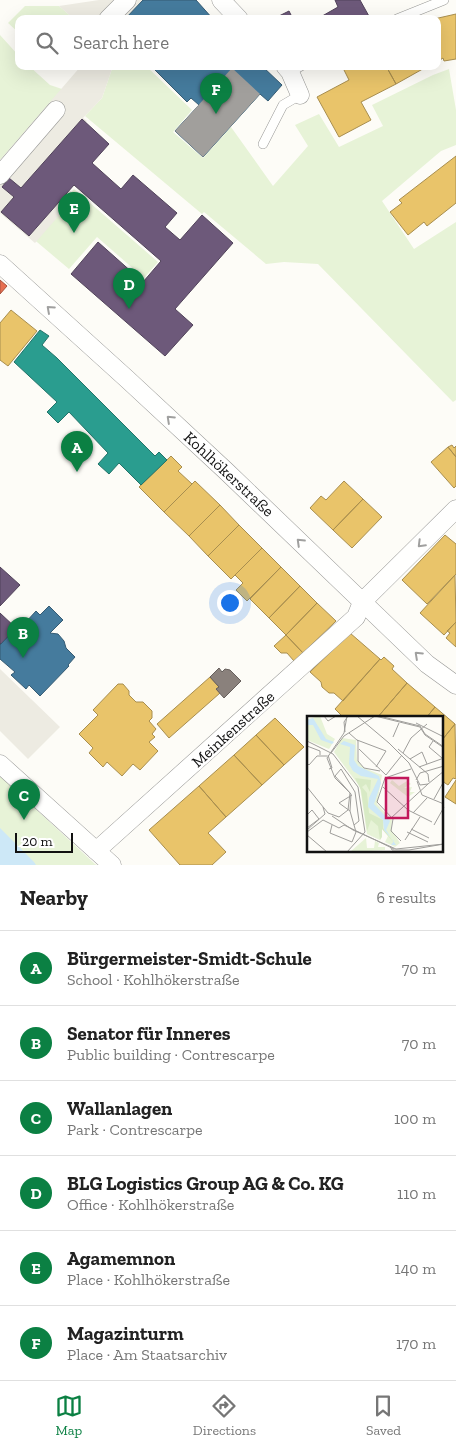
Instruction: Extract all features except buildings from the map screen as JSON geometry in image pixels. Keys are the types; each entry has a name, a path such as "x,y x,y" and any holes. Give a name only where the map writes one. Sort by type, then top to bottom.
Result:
{"street":[{"path":"112,15 127,0"},
{"path":"221,0 235,15"},
{"path":"293,70 300,95"},
{"path":"0,175 56,110"},
{"name":"Kohlhökerstraße","path":"0,264 128,379 427,664 456,685"},
{"name":"Meinkenstraße","path":"96,851 356,617 362,602 456,509"},
{"path":"0,764 112,865"}],"lane":[{"path":"407,15 444,0"},
{"path":"263,144 283,105 300,95"}],"green space":[{"path":"25,6 59,6 69,15 16,15"},
{"path":"15,16 15,29 8,23"},
{"path":"0,35 15,52 15,70 33,70 50,85 62,89 0,160"},
{"path":"449,69 456,110 456,145 441,151 382,201 414,249 456,222 456,400 453,402 318,264 284,262 266,264 204,212 202,214 85,116 102,98 112,70 150,70 192,110 173,132 203,158 231,127 273,186 308,146 295,125 319,114 339,147 383,126 372,105"},
{"path":"74,189 158,262 144,278 97,237 69,269 31,237"},
{"path":"0,776 95,864 97,865 0,865"}],"shaded area":[{"path":"99,0 143,0 129,15 69,15 59,6"},
{"path":"78,70 112,70 102,98 83,118 87,121 45,169 76,196 35,243 0,213 0,160"},
{"path":"0,669 60,727 28,759 0,731"}],"water":[{"path":"0,828 34,862 36,865 0,865"}],"place":[{"name":"Magazinturm","path":"216,114"},
{"name":"Agamemnon","path":"74,233"},
{"name":"BLG Logistics Group AG & Co. KG","path":"129,309"},
{"name":"Bürgermeister-Smidt-Schule","path":"77,472"},
{"name":"Senator für Inneres","path":"23,658"},
{"name":"Wallanlagen","path":"24,820"}]}
